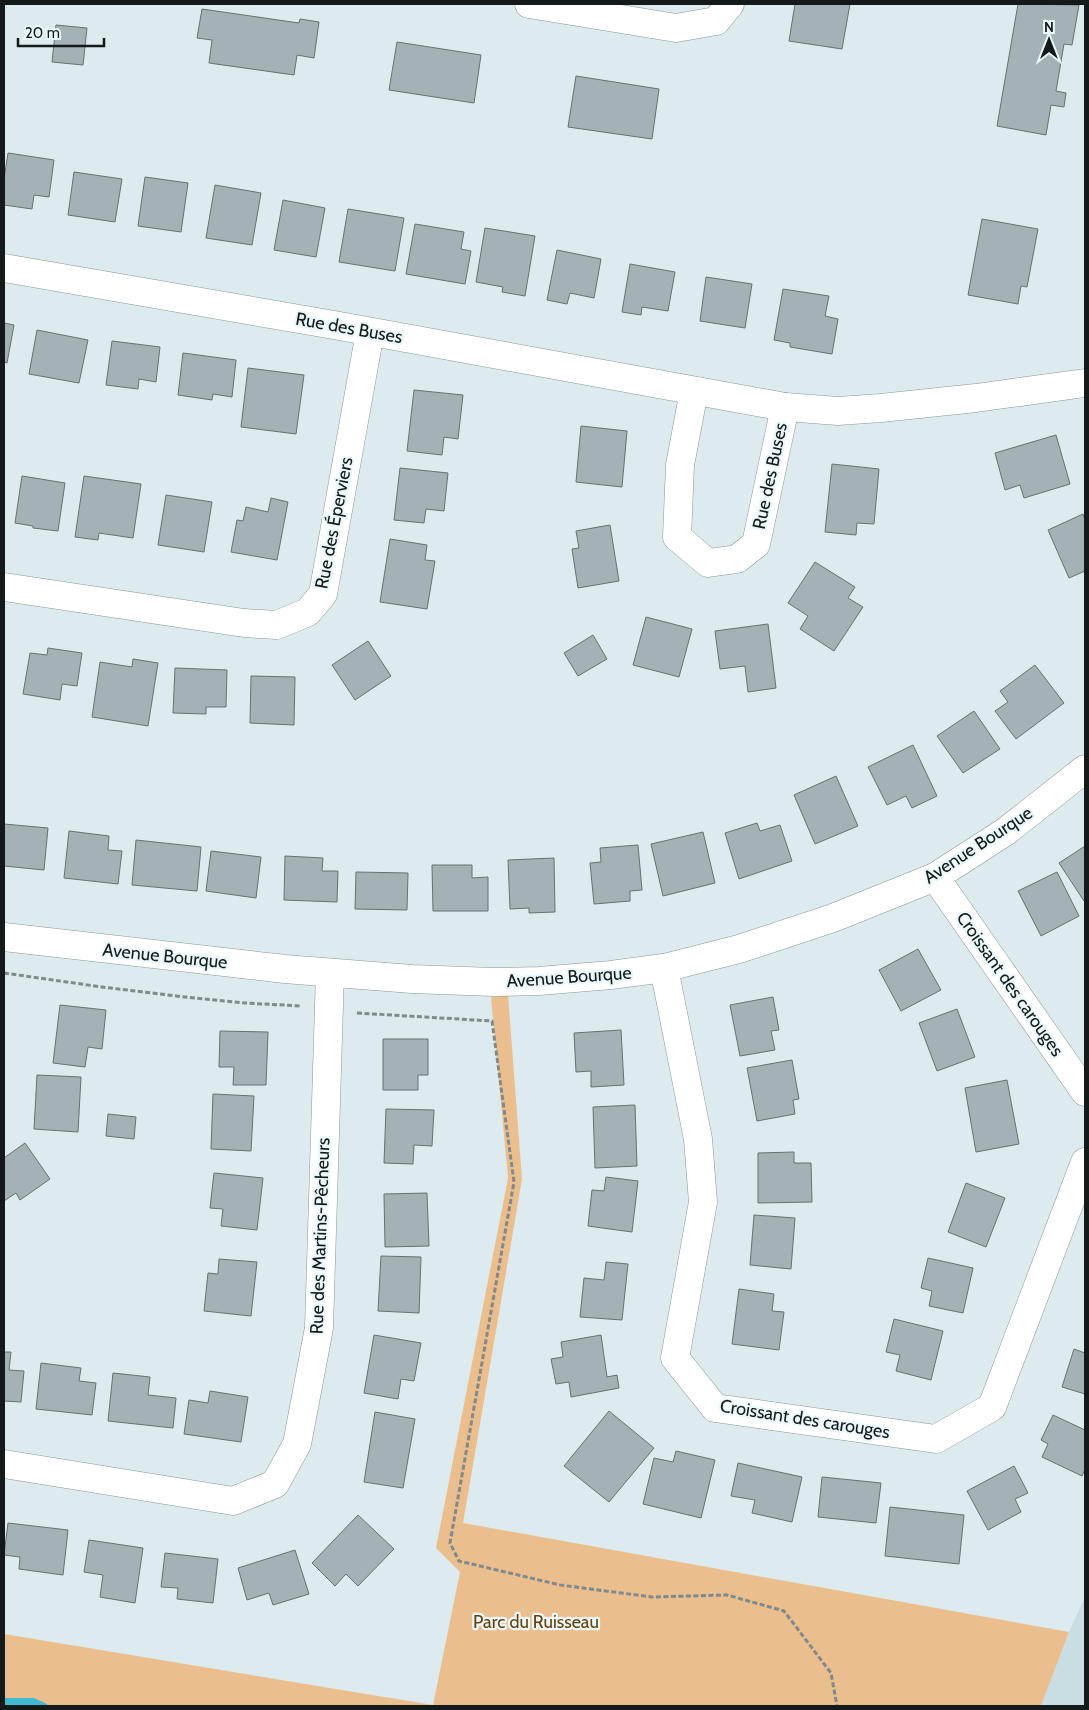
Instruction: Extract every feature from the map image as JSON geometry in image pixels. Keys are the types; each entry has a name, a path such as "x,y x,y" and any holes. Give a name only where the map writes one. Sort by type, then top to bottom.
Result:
{"street":[{"path":"529,4 676,28 716,21 730,4"},
{"name":"Rue des Buses","path":"4,268 785,407 838,411 881,408 976,398 1085,382"},
{"name":"Rue des Éperviers","path":"4,587 244,623 277,625 308,612 323,594 370,332"},
{"name":"Rue des Buses","path":"694,391 680,465 678,537 708,563 737,559 756,544 785,407"},
{"name":"Avenue Bourque","path":"4,939 330,973 493,982 539,981 664,968 740,949 833,918 936,877 1005,832 1085,769"},
{"name":"Croissant des carouges","path":"936,877 1085,1092"},
{"name":"Croissant des carouges","path":"664,968 698,1140 704,1202 676,1358 715,1408 936,1439 992,1407 1085,1162"},
{"name":"Rue des Martins-Pêcheurs","path":"4,1464 233,1501 275,1484 297,1444 319,1328 330,973"}],"path":[{"path":"4,972 185,997 296,1006"},
{"path":"359,1013 492,1021 514,1182 450,1543 459,1561 560,1585 652,1596 727,1595 784,1611 831,1673 837,1706"}],"shaded area":[{"path":"1085,1597 1085,1706 1041,1706 1069,1632"}],"green space":[{"name":"Parc du Ruisseau","path":"508,995 522,1179 463,1523 1069,1632 1041,1706 4,1706 4,1634 433,1705 460,1572 436,1548 508,1178 491,997"}],"water":[{"path":"4,1698 34,1698 47,1704 47,1706 4,1706"}],"building":[{"path":"795,4 850,4 842,49 789,41"},
{"path":"1018,4 1079,5 1072,45 1064,44 1056,91 1066,93 1064,107 1051,105 1046,135 997,126"},
{"path":"202,9 299,23 300,19 319,22 314,58 297,55 294,75 209,63 212,40 197,38"},
{"path":"56,25 87,28 83,65 52,62"},
{"path":"397,42 481,55 474,103 389,90"},
{"path":"576,76 659,89 652,139 568,127"},
{"path":"8,153 54,160 49,197 34,195 32,209 4,205 4,179"},
{"path":"74,172 122,179 115,222 68,215"},
{"path":"145,177 188,183 181,232 138,226"},
{"path":"215,185 261,193 252,245 206,238"},
{"path":"283,200 325,208 316,257 274,250"},
{"path":"348,209 404,218 395,271 339,262"},
{"path":"982,219 1038,229 1027,287 1021,286 1018,304 968,295"},
{"path":"415,224 464,232 461,249 471,251 465,284 406,274"},
{"path":"485,228 535,236 525,296 502,292 503,287 476,282"},
{"path":"557,250 601,259 594,298 570,293 567,304 547,300"},
{"path":"630,264 675,272 668,311 642,307 641,315 622,312"},
{"path":"706,277 752,284 745,328 700,321"},
{"path":"783,289 829,296 825,316 838,319 832,354 790,347 790,343 774,340"},
{"path":"4,323 14,325 7,363 4,362"},
{"path":"37,330 88,340 79,383 29,374"},
{"path":"112,341 160,347 156,382 139,379 138,389 106,385"},
{"path":"183,353 236,360 232,397 213,394 212,400 178,395"},
{"path":"248,368 304,375 296,434 241,427"},
{"path":"414,390 463,395 458,439 444,437 442,455 407,451"},
{"path":"581,426 627,431 622,487 576,482"},
{"path":"1056,435 1070,484 1024,498 1020,485 1005,490 995,453"},
{"path":"832,464 879,469 874,524 857,523 856,535 825,532"},
{"path":"400,468 448,473 444,511 426,509 424,523 394,520"},
{"path":"22,476 65,483 58,531 33,528 33,526 15,523"},
{"path":"84,476 141,484 133,538 99,533 98,540 75,537"},
{"path":"166,495 212,502 204,552 158,545"},
{"path":"271,498 288,502 277,560 231,552 237,520 243,521 246,507 268,512"},
{"path":"1083,514 1085,520 1085,571 1069,578 1048,530"},
{"path":"610,525 619,581 578,588 572,549 579,548 576,531"},
{"path":"390,539 427,545 425,560 435,561 427,609 380,602"},
{"path":"815,562 855,587 848,598 863,607 834,651 800,629 808,616 788,603"},
{"path":"646,617 692,629 679,677 633,665"},
{"path":"768,624 776,688 748,692 745,666 720,669 715,631"},
{"path":"593,635 607,659 578,676 564,653"},
{"path":"368,641 391,676 355,700 332,665"},
{"path":"48,648 82,653 77,686 62,684 60,700 23,694 30,653 47,655"},
{"path":"133,659 158,663 148,726 92,717 100,662 132,667"},
{"path":"1035,665 1064,703 1016,739 995,711 1008,702 1000,691"},
{"path":"175,668 227,670 226,707 206,707 206,714 173,713"},
{"path":"251,676 295,677 294,725 250,723"},
{"path":"974,711 1000,749 963,773 937,736"},
{"path":"913,745 937,796 912,808 906,796 887,805 868,767"},
{"path":"836,776 858,826 815,844 794,795"},
{"path":"757,823 760,831 780,825 792,861 739,879 725,833"},
{"path":"4,824 48,828 44,870 4,866"},
{"path":"69,831 109,836 108,850 122,851 118,884 64,878"},
{"path":"703,832 715,883 663,896 651,844"},
{"path":"136,840 201,847 197,891 132,885"},
{"path":"638,845 642,890 630,891 630,901 594,904 590,863 601,862 600,848"},
{"path":"1085,846 1085,900 1084,901 1059,863"},
{"path":"211,851 261,857 256,898 206,891"},
{"path":"285,856 323,858 322,871 338,871 337,902 284,900"},
{"path":"554,858 555,912 529,913 529,908 510,909 508,860"},
{"path":"432,865 472,865 472,878 488,877 488,911 433,911"},
{"path":"356,872 408,873 407,910 355,909"},
{"path":"1057,872 1079,916 1041,936 1018,891"},
{"path":"918,949 941,990 901,1011 879,970"},
{"path":"773,997 779,1030 771,1031 775,1050 740,1056 730,1005"},
{"path":"60,1005 106,1010 102,1049 88,1047 85,1067 53,1063"},
{"path":"957,1009 975,1057 937,1071 919,1023"},
{"path":"621,1030 624,1085 591,1087 591,1071 576,1072 574,1033"},
{"path":"220,1031 268,1032 266,1085 233,1085 234,1067 219,1067"},
{"path":"383,1039 428,1039 428,1075 418,1075 418,1090 383,1090"},
{"path":"792,1060 799,1099 793,1100 795,1114 757,1121 747,1068"},
{"path":"37,1075 81,1077 78,1132 34,1129"},
{"path":"1007,1080 1019,1144 976,1152 965,1088"},
{"path":"213,1094 254,1096 251,1151 211,1149"},
{"path":"635,1105 637,1166 595,1168 593,1107"},
{"path":"386,1109 434,1110 432,1146 414,1145 413,1164 384,1163"},
{"path":"108,1114 136,1117 134,1139 106,1136"},
{"path":"25,1143 50,1179 20,1200 16,1193 4,1201 4,1158"},
{"path":"794,1152 794,1163 811,1163 812,1202 758,1203 758,1153"},
{"path":"214,1173 263,1178 257,1230 221,1226 223,1209 210,1208"},
{"path":"606,1177 638,1181 632,1232 588,1226 592,1190 604,1191"},
{"path":"966,1183 1005,1198 986,1247 948,1232"},
{"path":"427,1193 429,1246 385,1247 384,1194"},
{"path":"754,1215 795,1218 791,1269 750,1265"},
{"path":"381,1256 421,1257 419,1313 378,1311"},
{"path":"928,1258 973,1268 963,1313 929,1306 932,1291 921,1288"},
{"path":"219,1259 257,1262 251,1316 204,1311 208,1273 218,1274"},
{"path":"606,1262 628,1264 622,1320 580,1317 584,1278 604,1280"},
{"path":"739,1289 774,1294 772,1311 784,1312 779,1350 732,1344"},
{"path":"894,1319 943,1331 931,1380 896,1371 900,1355 886,1352"},
{"path":"374,1335 421,1343 414,1381 401,1379 398,1399 364,1393"},
{"path":"601,1335 607,1377 617,1375 619,1388 571,1397 569,1382 556,1384 551,1359 563,1357 561,1342"},
{"path":"1074,1349 1085,1353 1085,1394 1062,1387"},
{"path":"4,1352 11,1352 9,1370 24,1371 21,1402 4,1401"},
{"path":"41,1363 81,1368 79,1381 96,1383 92,1415 36,1409"},
{"path":"113,1373 150,1377 148,1395 176,1398 173,1428 108,1421"},
{"path":"210,1391 248,1397 241,1442 184,1434 189,1400 208,1403"},
{"path":"609,1411 654,1448 609,1502 564,1466"},
{"path":"375,1412 415,1419 403,1488 364,1482"},
{"path":"1053,1415 1085,1430 1085,1469 1082,1476 1042,1457 1048,1444 1041,1440"},
{"path":"676,1451 715,1460 701,1518 643,1504 654,1458 673,1462"},
{"path":"738,1463 802,1477 792,1522 752,1513 755,1500 731,1496"},
{"path":"1014,1466 1028,1493 1015,1499 1021,1512 988,1530 967,1491"},
{"path":"822,1477 881,1483 876,1523 818,1517"},
{"path":"890,1507 964,1515 959,1564 885,1556"},
{"path":"358,1515 394,1549 358,1586 346,1574 335,1586 312,1563"},
{"path":"8,1523 68,1530 63,1575 19,1569 20,1557 4,1555"},
{"path":"89,1540 143,1548 135,1603 100,1597 103,1575 84,1572"},
{"path":"295,1550 309,1594 273,1605 269,1593 247,1600 238,1568"},
{"path":"165,1553 218,1559 213,1603 177,1599 178,1588 161,1587"}]}
